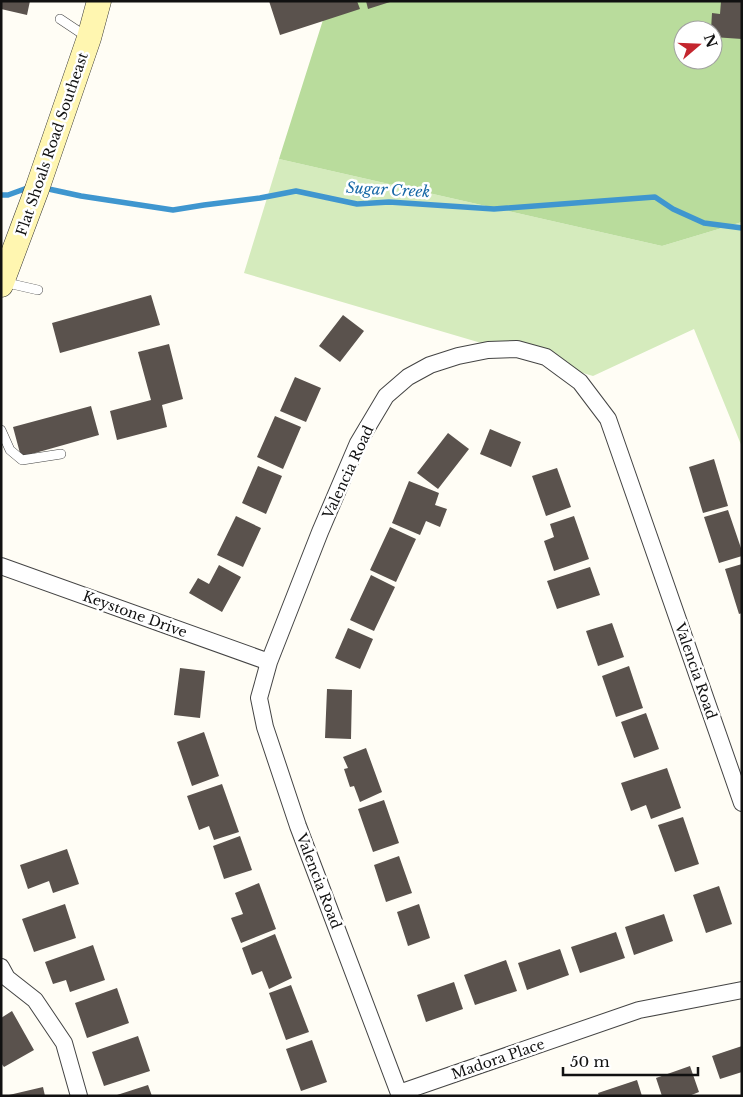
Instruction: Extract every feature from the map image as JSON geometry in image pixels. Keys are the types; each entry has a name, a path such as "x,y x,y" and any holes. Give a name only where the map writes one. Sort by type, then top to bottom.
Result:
{"street":[{"name":"Flat Shoals Road Southeast","path":"2,283 37,189 89,38 99,1"},
{"name":"Valencia Road","path":"400,1094 298,826 265,727 259,698 269,662 320,532 358,443 386,396 408,377 430,365 458,356 488,350 517,349 546,357 580,382 608,419 742,803"},
{"name":"Keystone Drive","path":"1,566 269,662"},
{"path":"3,976 35,1000 64,1043 79,1096"},
{"name":"Madora Place","path":"400,1094 639,1010 742,990"}],"lane":[{"path":"60,18 89,38"},
{"path":"2,283 38,290"},
{"path":"1,430 10,450 22,460 61,454"}],"green space":[{"path":"329,1 742,1 742,222 662,246 279,159"},
{"path":"279,159 662,246 742,222 742,447 694,329 593,376 244,273"}],"building":[{"path":"1,1 30,1 27,15 1,9"},
{"path":"269,1 357,1 360,9 280,35"},
{"path":"366,1 390,1 390,2 368,9"},
{"path":"721,1 742,1 742,39 723,38 723,20 712,20 712,13 720,14"},
{"path":"151,295 160,325 60,353 52,323"},
{"path":"343,315 364,331 340,362 319,346"},
{"path":"169,344 183,399 162,405 167,427 117,440 110,411 151,400 138,352"},
{"path":"295,377 321,388 306,422 280,411"},
{"path":"91,406 99,435 21,457 13,427"},
{"path":"275,416 301,427 283,469 257,457"},
{"path":"490,429 521,442 511,467 480,454"},
{"path":"448,433 469,449 438,489 417,473"},
{"path":"714,459 728,506 703,513 689,467"},
{"path":"258,466 282,476 266,514 242,503"},
{"path":"557,468 571,507 546,516 532,476"},
{"path":"409,481 439,493 435,505 447,509 440,527 426,521 420,535 392,523"},
{"path":"728,510 742,556 719,563 704,517"},
{"path":"236,516 261,528 243,567 217,555"},
{"path":"574,516 589,559 554,571 544,541 554,537 550,524"},
{"path":"390,527 416,539 396,582 370,570"},
{"path":"742,564 742,613 739,614 725,569"},
{"path":"219,565 241,577 222,612 189,593 198,578 209,584"},
{"path":"590,567 600,595 557,609 547,581"},
{"path":"371,575 395,587 374,631 350,620"},
{"path":"612,623 624,657 598,666 586,631"},
{"path":"348,628 373,639 360,669 335,658"},
{"path":"629,666 643,708 616,717 602,676"},
{"path":"180,668 205,671 200,718 174,715"},
{"path":"327,689 352,690 351,739 325,738"},
{"path":"646,713 659,749 634,758 621,722"},
{"path":"204,732 219,776 192,786 177,742"},
{"path":"366,748 382,792 360,802 354,786 350,787 344,769 348,768 343,757"},
{"path":"667,768 681,808 651,819 646,805 631,811 621,783"},
{"path":"222,784 239,832 214,840 209,826 199,830 187,796"},
{"path":"384,800 399,843 373,852 358,809"},
{"path":"683,817 699,864 675,872 658,825"},
{"path":"240,836 252,870 224,879 213,846"},
{"path":"67,849 79,884 53,893 49,881 28,889 20,865"},
{"path":"399,856 412,893 386,902 374,865"},
{"path":"259,883 276,929 241,943 231,918 243,914 235,893"},
{"path":"719,886 732,924 706,933 693,895"},
{"path":"65,904 76,938 34,952 22,919"},
{"path":"419,904 430,938 408,946 397,912"},
{"path":"664,914 673,941 634,955 625,927"},
{"path":"616,932 625,958 580,973 571,947"},
{"path":"275,934 292,978 269,989 262,971 252,975 242,948"},
{"path":"93,945 105,980 70,992 66,980 53,984 45,962"},
{"path":"560,949 569,975 527,990 518,963"},
{"path":"506,960 517,991 475,1005 464,975"},
{"path":"454,982 463,1009 426,1022 417,995"},
{"path":"291,985 309,1032 286,1040 269,993"},
{"path":"117,988 129,1023 87,1038 75,1003"},
{"path":"12,1011 34,1050 4,1067 1,1063 1,1018"},
{"path":"138,1036 150,1071 104,1086 92,1052"},
{"path":"312,1040 327,1082 301,1091 286,1049"},
{"path":"742,1046 742,1072 720,1079 712,1056"},
{"path":"690,1066 699,1092 689,1096 662,1096 656,1078"},
{"path":"637,1080 642,1096 599,1096 598,1093"},
{"path":"148,1085 152,1096 117,1095"},
{"path":"43,1087 45,1096 9,1096 9,1095"}],"waterway":[{"name":"Sugar Creek","path":"1,195 8,195 30,187"},
{"name":"Sugar Creek","path":"44,188 81,196 173,210 296,191 357,204 389,202 494,209 655,197 673,209 704,223 742,228"}]}
